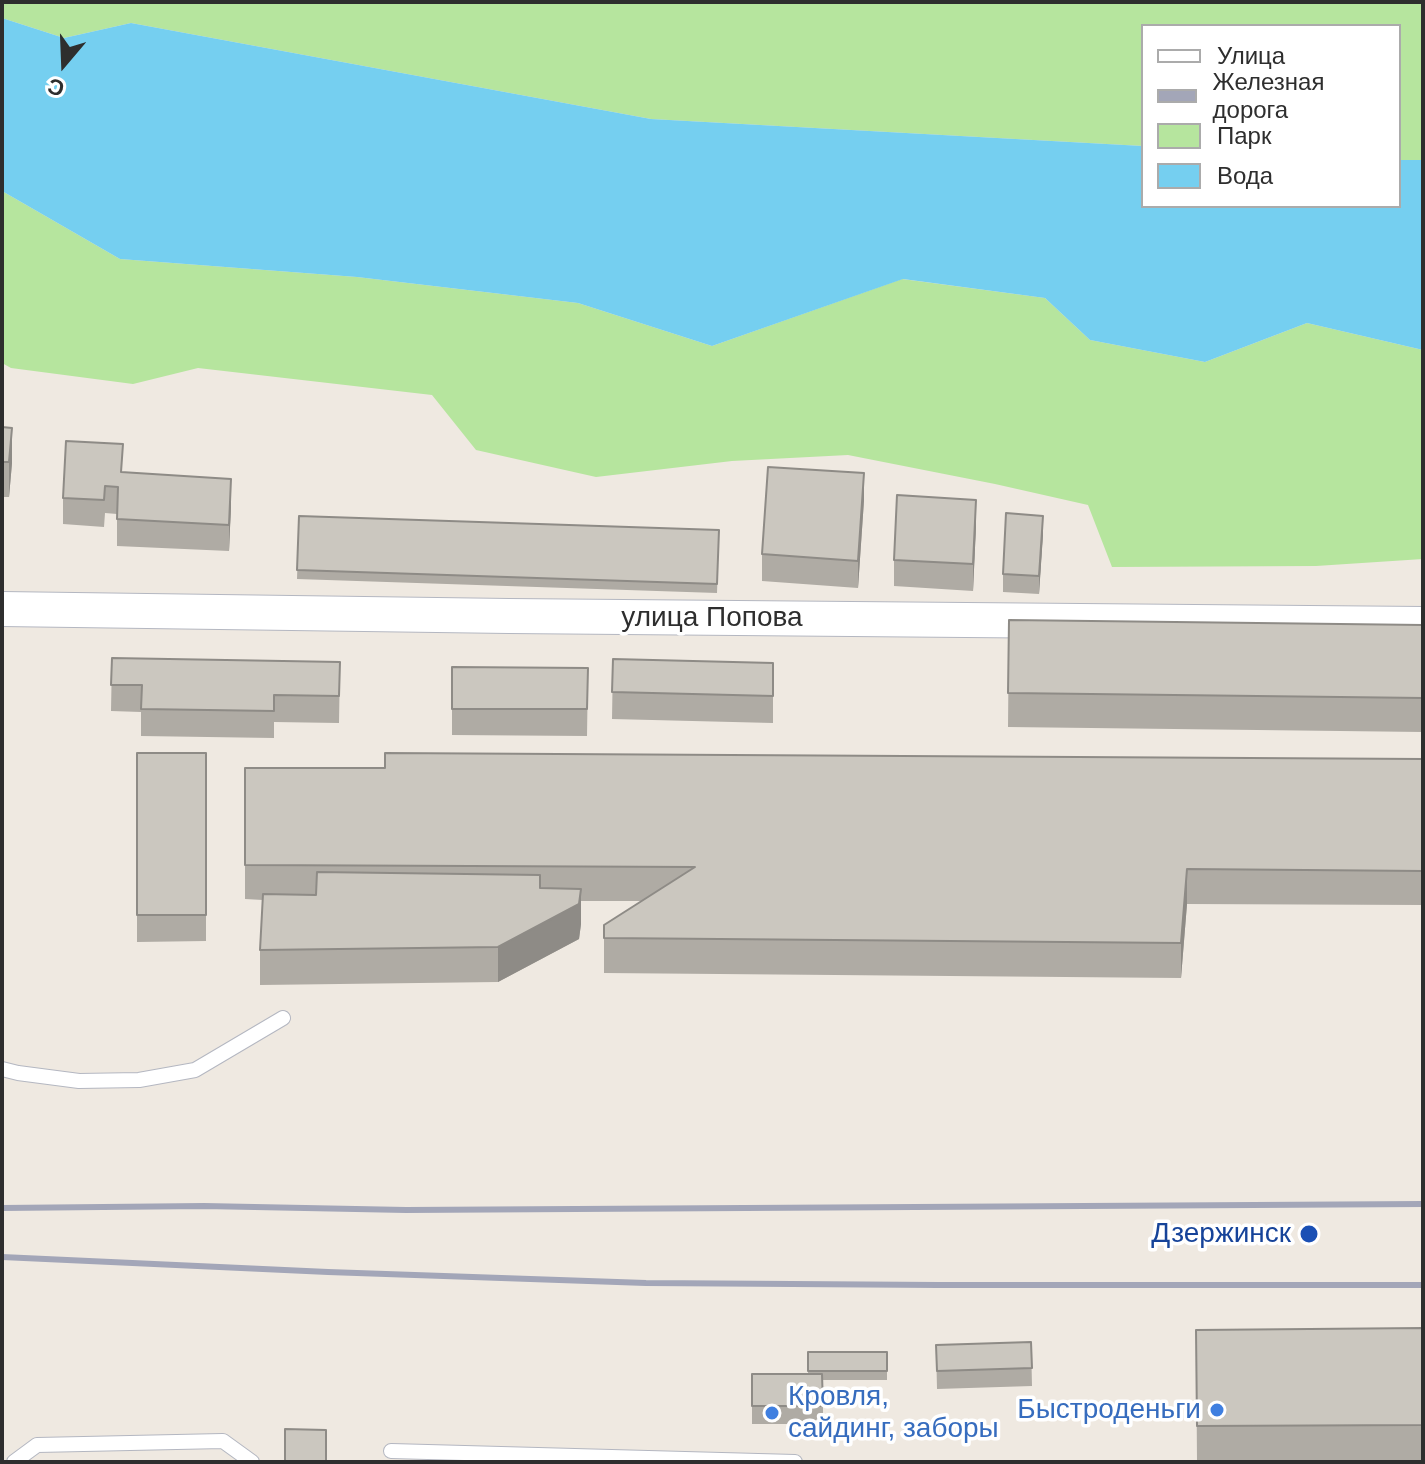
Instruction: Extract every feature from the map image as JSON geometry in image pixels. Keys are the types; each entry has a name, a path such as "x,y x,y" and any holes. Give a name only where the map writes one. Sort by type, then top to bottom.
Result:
{"street":[{"name":"улица Попова","path":"2,609 1423,624"}],"lane":[{"path":"2,1069 79,1081 139,1080 195,1070 283,1018"},
{"path":"14,1462 37,1445 223,1441 252,1462"},
{"path":"391,1451 795,1462"}],"green space":[{"path":"2,2 1423,2 1423,160 1401,160 1401,24 1141,24 1141,146 651,119 131,23 64,38 2,18"},
{"path":"2,191 120,259 357,277 578,303 712,346 902,279 1045,298 1090,340 1205,362 1307,323 1423,350 1423,559 1316,566 1112,567 1088,505 848,455 732,461 596,477 476,450 432,395 198,368 133,384 11,368 2,363"}],"water":[{"path":"2,18 64,38 131,23 651,119 1141,146 1141,208 1401,208 1401,160 1423,160 1423,350 1307,323 1205,362 1090,340 1045,298 903,279 712,346 578,303 357,277 120,259 2,191"}],"building":[{"path":"2,427 12,428 9,462 2,462"},
{"path":"66,441 123,444 121,472 231,479 229,525 117,519 118,487 105,486 104,500 63,498"},
{"path":"768,467 864,473 858,561 762,554"},
{"path":"897,495 976,500 973,564 894,560"},
{"path":"1006,513 1043,516 1039,576 1003,574"},
{"path":"299,516 719,530 717,584 297,570"},
{"path":"1009,620 1423,625 1423,698 1008,693"},
{"path":"112,658 340,662 339,696 274,695 274,711 141,709 142,685 111,685"},
{"path":"613,659 773,663 773,696 612,692"},
{"path":"452,667 588,668 587,709 452,709"},
{"path":"137,753 206,753 206,915 137,915"},
{"path":"385,753 1423,759 1423,871 1187,869 1181,943 604,938 604,925 695,867 245,865 245,768 385,768"},
{"path":"317,872 540,875 540,888 581,889 579,904 498,947 260,950 263,894 316,895"},
{"path":"1423,1328 1423,1425 1197,1426 1196,1330"},
{"path":"1031,1342 1032,1368 937,1371 936,1345"},
{"path":"808,1352 887,1352 887,1371 808,1371"},
{"path":"752,1374 822,1374 823,1406 752,1406"},
{"path":"285,1429 326,1430 326,1462 285,1462"}],"railway":[{"path":"2,1208 204,1206 406,1210 1423,1204"},
{"path":"2,1257 646,1283 1423,1285"}],"place":[{"name":"Дзержинск","path":"1309,1234"},
{"name":"Быстроденьги","path":"1217,1410"},
{"name":"Кровля, сайдинг, заборы","path":"772,1413"}]}
